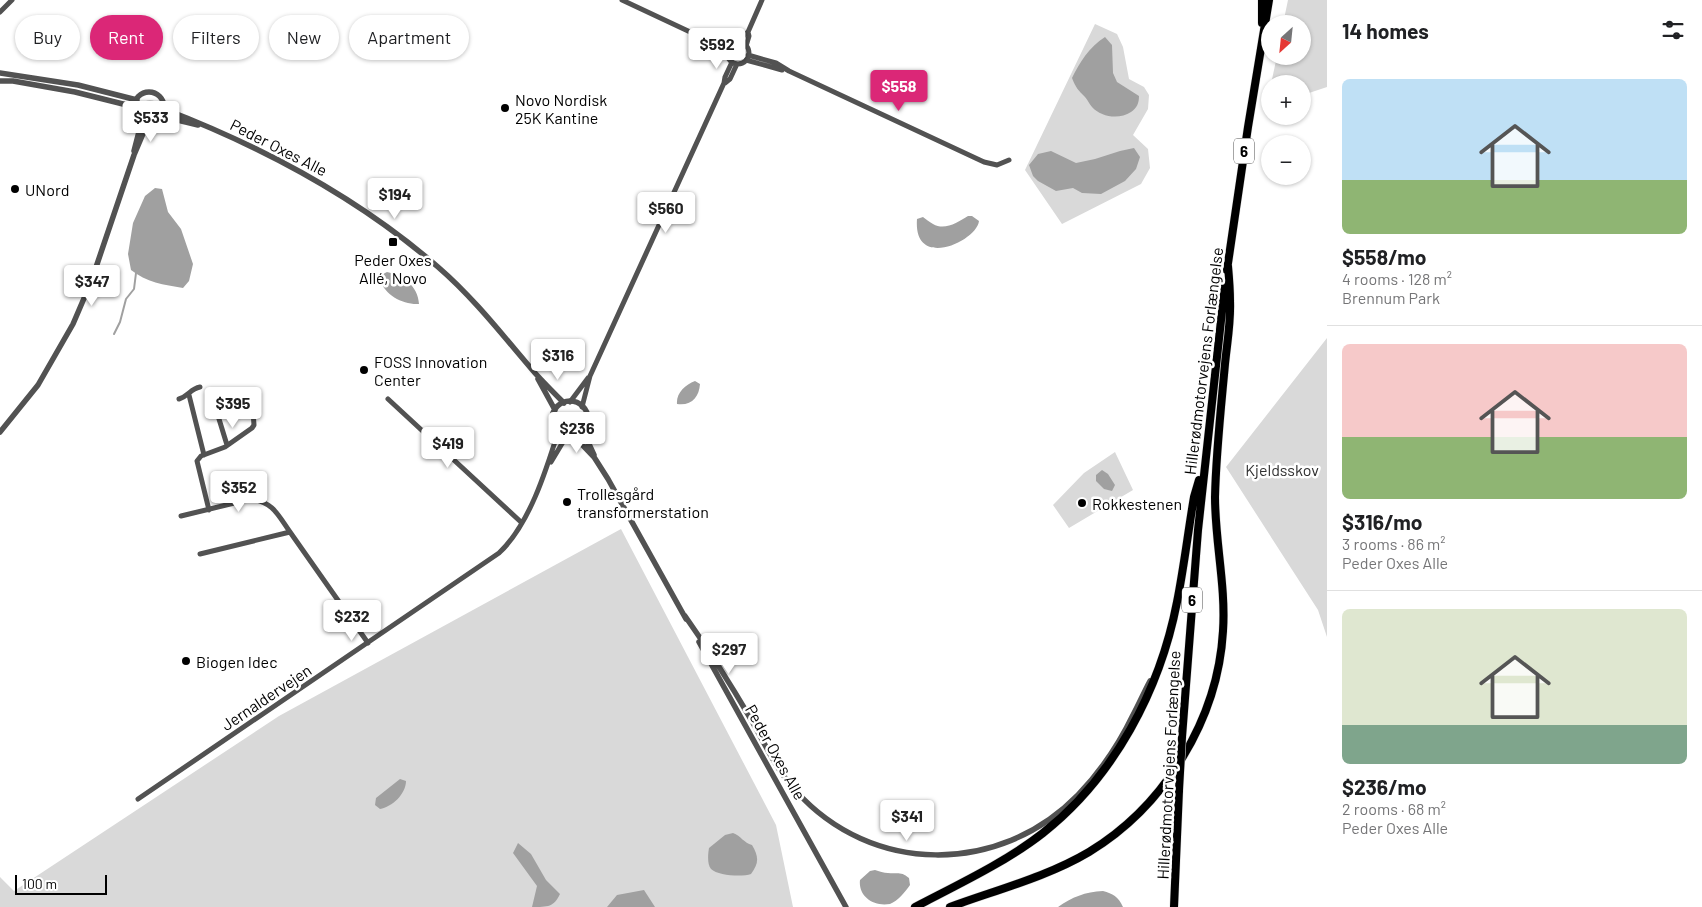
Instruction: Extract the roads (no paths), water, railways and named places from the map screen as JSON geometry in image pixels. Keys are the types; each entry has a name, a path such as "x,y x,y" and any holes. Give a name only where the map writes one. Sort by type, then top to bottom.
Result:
{"highway":[{"path":"1262,0 1262,15"},
{"name":"Hillerødmotorvejens Forlængelse","path":"1266,15 1269,0"},
{"name":"Hillerødmotorvejens Forlængelse","path":"1174,907 1190,618 1204,464 1228,266 1261,44"},
{"path":"950,907 1066,864 1089,852 1106,840 1144,808 1166,781 1180,762 1203,717 1213,689 1223,632 1224,604 1215,504 1217,448 1230,303 1228,266"},
{"path":"915,907 1013,854 1042,834 1065,815 1108,766 1126,738 1158,669 1177,603 1194,497 1204,464"}],"street":[{"path":"0,12 12,0"},
{"path":"622,0 716,46 729,49"},
{"path":"740,43 748,32 762,0"},
{"path":"747,57 748,32"},
{"path":"734,63 728,56 729,49 734,43 746,46"},
{"path":"590,376 567,402 555,410 552,422 558,432 566,437 574,436 583,431 587,419 582,407 590,376 724,83 725,77 734,63 747,57 776,64 789,72 984,162 997,165 1009,160"},
{"path":"0,73 78,85 137,100"},
{"path":"0,81 13,81 75,92 135,107"},
{"path":"143,94 156,94 162,100 164,109 158,120 145,121 138,116 135,107 137,100 143,94"},
{"name":"Peder Oxes Alle","path":"164,109 286,163 330,188 401,238 438,267 472,300 536,375 567,402"},
{"name":"Peder Oxes Alle","path":"161,116 207,127"},
{"path":"0,432 38,385 73,324 140,143 145,121"},
{"name":"Peder Oxes Alle","path":"536,375 555,410"},
{"path":"179,399 189,395 193,389 200,387"},
{"path":"189,395 204,455"},
{"path":"209,510 197,462 198,459 227,445 252,428 254,425 252,398"},
{"path":"388,399 522,523"},
{"path":"567,402 582,407"},
{"path":"219,419 227,445"},
{"name":"Peder Oxes Alle","path":"583,431 594,458 685,616 846,906"},
{"name":"Jernaldervejen","path":"548,467 558,432"},
{"name":"Peder Oxes Alle","path":"574,436 594,458"},
{"name":"Jernaldervejen","path":"138,799 499,553 508,544 522,523 548,467 566,437"},
{"path":"181,516 250,499 260,500 272,507 368,643"},
{"path":"200,554 290,532"},
{"path":"685,616 712,655 783,775 805,802 832,823 862,839 887,848 923,855 960,854 996,846 1041,826 1060,812 1078,795 1109,757 1158,669"}],"waterway":[{"path":"114,334 120,322 126,299 134,289 136,273"}],"place":[{"name":"Novo Nordisk 25K Kantine","path":"505,108"},
{"name":"UNord","path":"15,189"},
{"name":"Peder Oxes Allé, Novo","path":"393,242"},
{"name":"FOSS Innovation Center","path":"364,370"},
{"name":"Trollesgård transformerstation","path":"567,502"},
{"name":"Rokkestenen","path":"1082,503"},
{"name":"Biogen Idec","path":"186,661"}],"park label":[{"name":"Kjeldsskov","path":"1282,469"}]}
